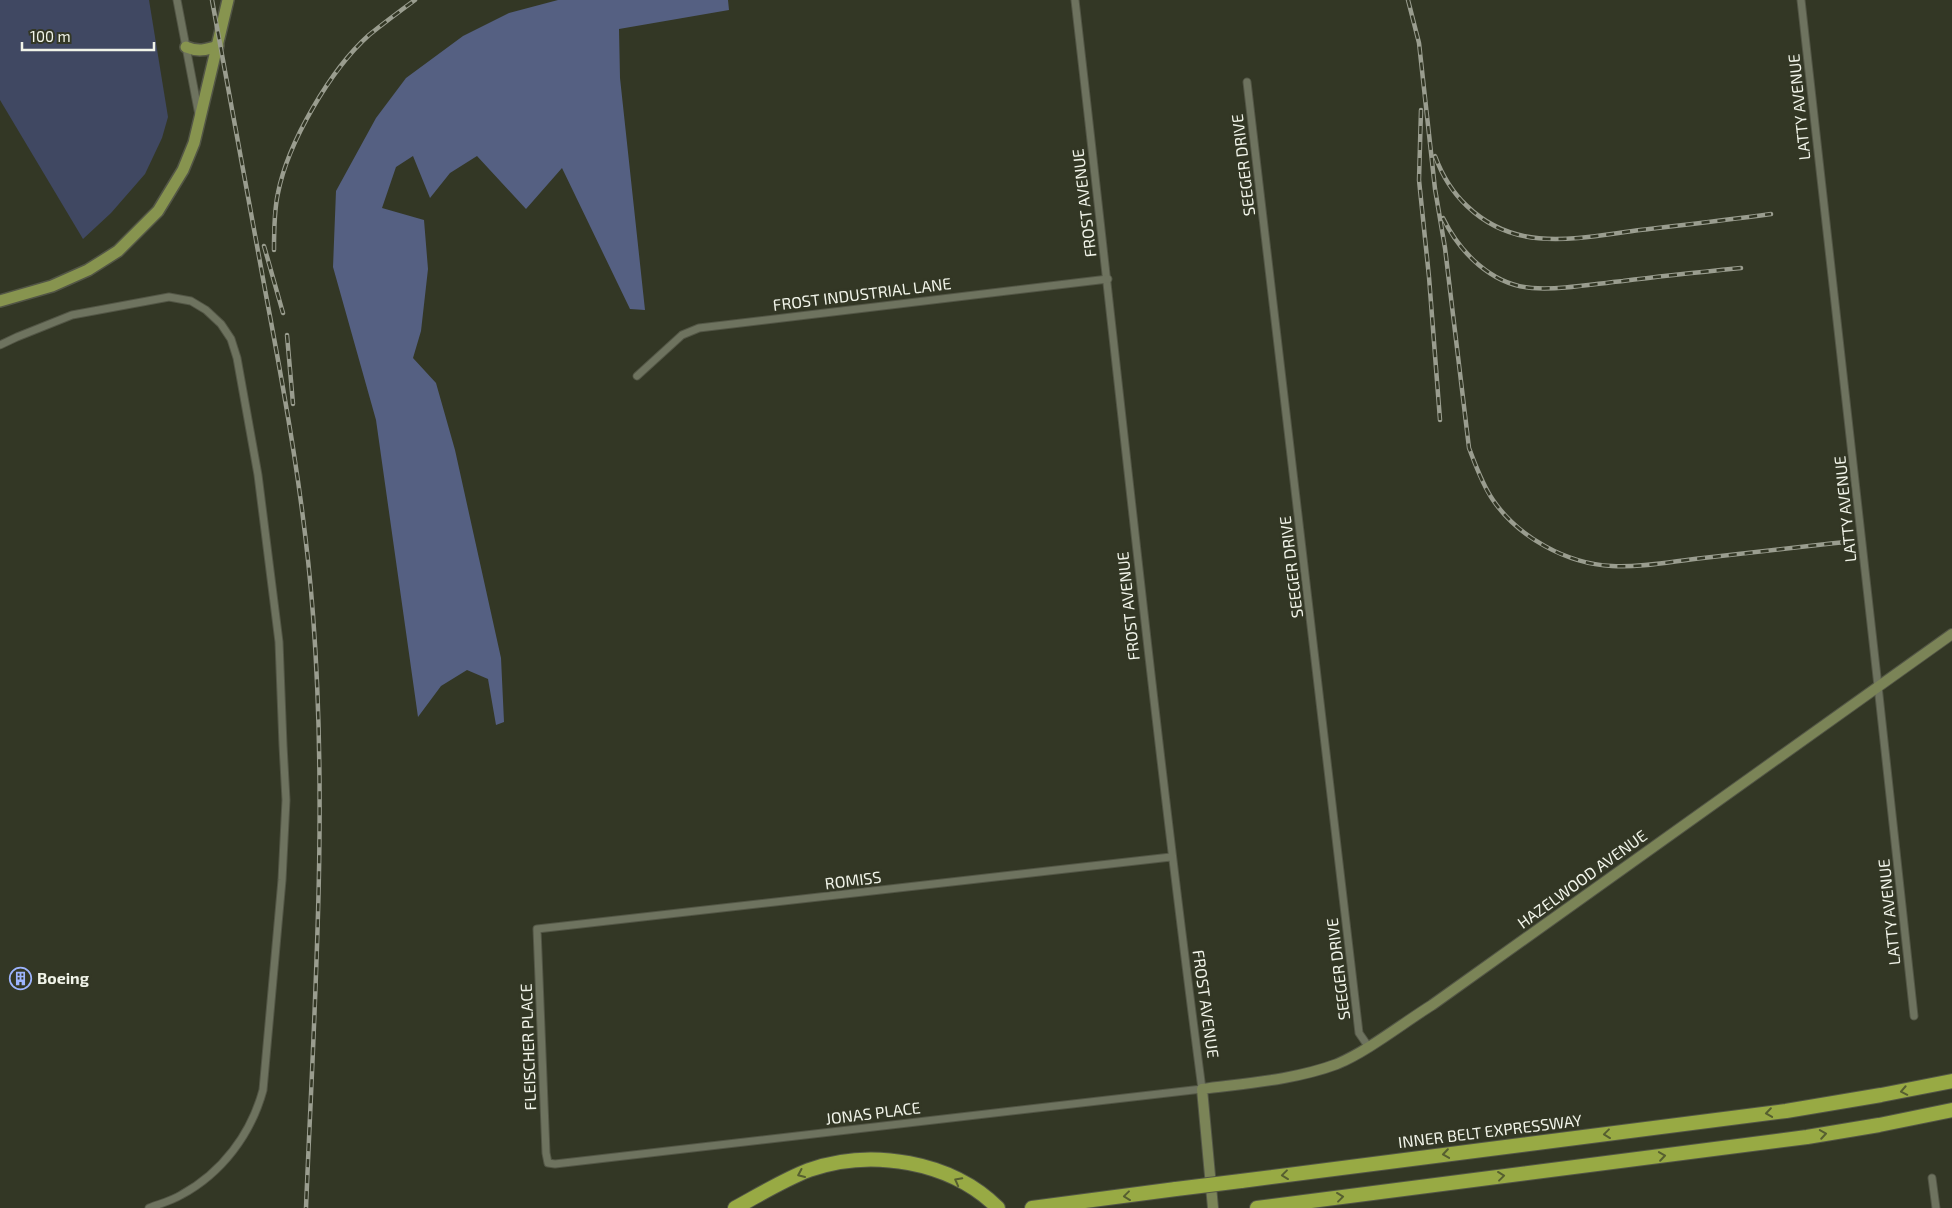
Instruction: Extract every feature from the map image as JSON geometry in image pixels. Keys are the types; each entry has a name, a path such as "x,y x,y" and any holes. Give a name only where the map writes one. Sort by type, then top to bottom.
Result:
{"highway":[{"name":"INNER BELT EXPRESSWAY","path":"1032,1208 1778,1112 1889,1094 1952,1081"},
{"path":"1257,1208 1798,1138 1879,1125 1952,1110"},
{"path":"734,1208 809,1170 844,1162 875,1159 907,1163 938,1171 973,1189 998,1208"}],"main road":[{"path":"0,301 37,292 88,270 118,251 146,224 168,196 183,170 190,153 200,120 228,0"},
{"path":"186,47 195,51 218,46"}],"street":[{"path":"177,0 200,120"},
{"name":"FROST AVENUE","path":"1075,0 1108,279 1171,857 1202,1089 1213,1208"},
{"name":"LATTY AVENUE","path":"1801,0 1914,1016"},
{"name":"SEEGER DRIVE","path":"1247,82 1359,1033 1368,1046"},
{"name":"FROST INDUSTRIAL LANE","path":"636,376 682,335 699,328 1108,279"},
{"path":"0,345 72,316 169,297 191,301 206,310 221,324 231,339 237,358 254,447 279,642 286,800 282,884 263,1090 258,1110 222,1165 201,1183 186,1192 149,1208"},
{"name":"HAZELWOOD AVENUE","path":"1202,1089 1281,1079 1312,1072 1339,1063 1368,1046 1432,1005 1952,634"},
{"name":"ROMISS","path":"537,929 1171,857"},
{"name":"FLEISCHER PLACE","path":"537,929 540,1033 548,1162"},
{"name":"JONAS PLACE","path":"548,1162 555,1164 1202,1089"},
{"path":"1932,1178 1936,1208"}],"shaded area":[{"path":"0,0 149,0 168,117 162,138 145,174 111,213 83,239 0,100"},
{"path":"558,0 728,0 729,10 619,29 620,78 645,310 630,309 562,168 526,209 477,156 450,173 430,198 413,156 396,167 382,208 424,220 428,269 421,331 413,358 436,383 455,450 501,658 504,722 496,725 488,679 467,670 441,686 418,717 376,420 333,267 336,191 376,118 406,78 463,36 509,13"}],"railway":[{"path":"212,0 288,414 310,575 317,689 319,838 316,986 306,1208"},
{"path":"274,250 276,207 283,173 301,130 313,108 326,86 355,49 369,35 415,0"},
{"path":"1408,0 1419,43 1435,189 1445,248 1469,448 1486,488 1503,513 1530,537 1561,554 1578,560 1612,566 1646,565 1846,542"},
{"path":"1421,110 1419,180 1429,277 1440,420"},
{"path":"1435,156 1448,183 1467,206 1486,221 1506,231 1527,237 1571,239 1771,214"},
{"path":"1443,218 1458,243 1468,255 1491,274 1517,286 1532,288 1566,287 1741,268"},
{"path":"264,246 283,313"},
{"path":"287,335 293,404"}],"place":[{"name":"Boeing","path":"21,978"}]}
